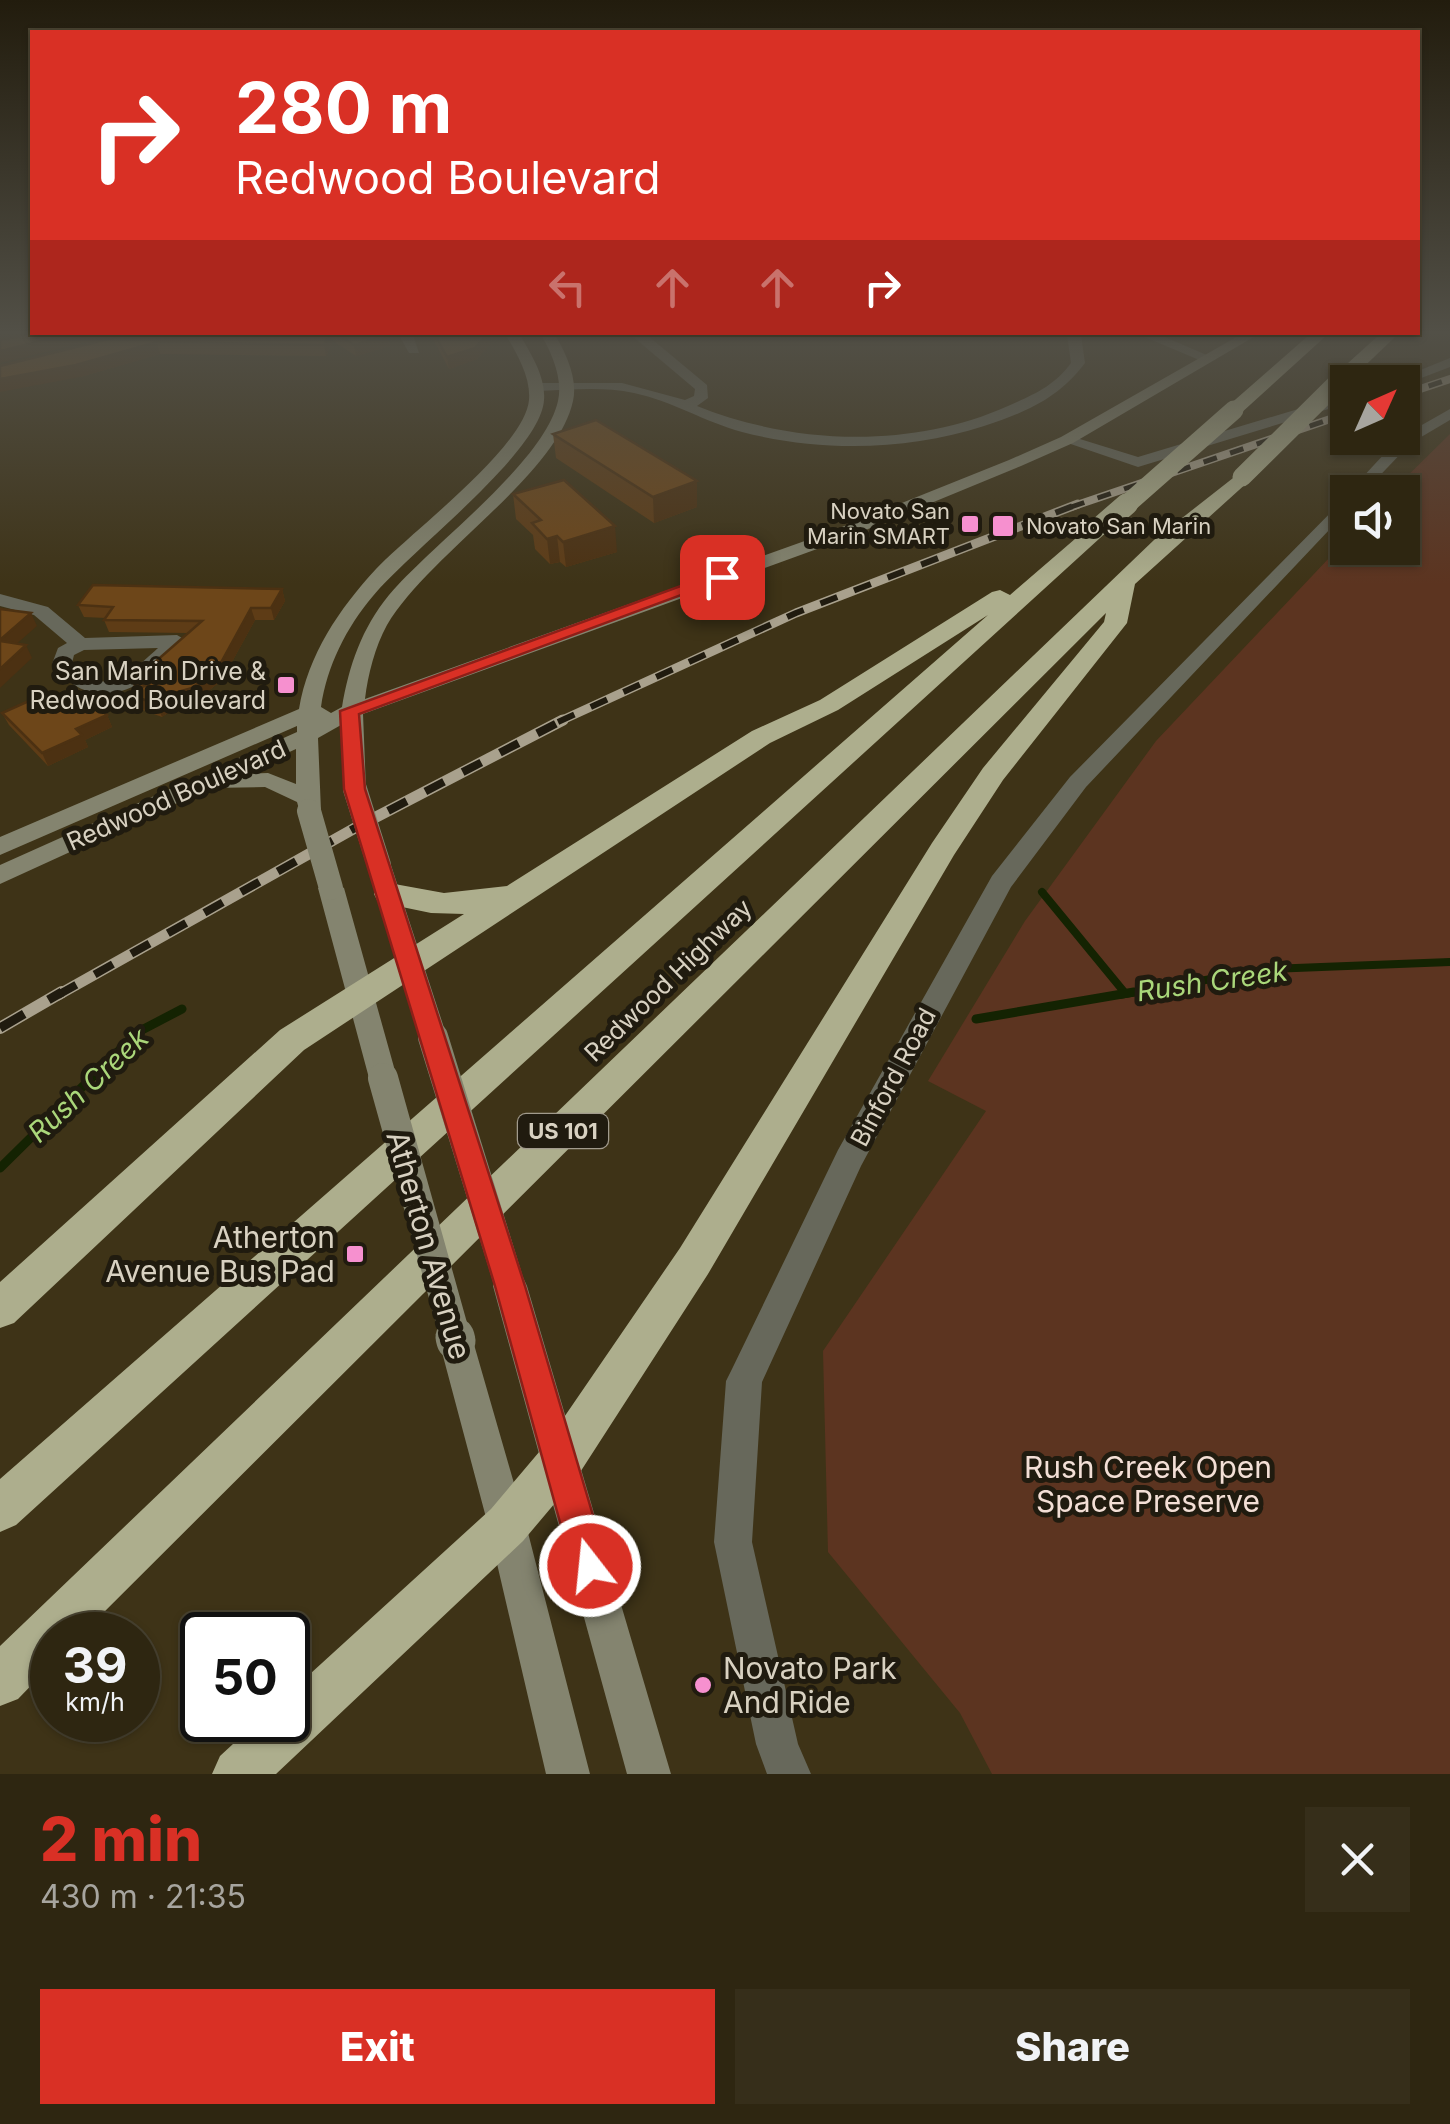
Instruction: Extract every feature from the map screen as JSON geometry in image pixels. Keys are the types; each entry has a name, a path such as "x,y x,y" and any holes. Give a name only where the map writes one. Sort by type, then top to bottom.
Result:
{"highway":[{"name":"Redwood Highway","path":"0,1508 1225,418"},
{"name":"Redwood Highway","path":"0,1681 1162,544 1242,478 1302,418"},
{"path":"0,1309 292,1040 761,737 829,705 1075,550"},
{"path":"238,1774 507,1524 561,1461 694,1260 942,850 993,774 1115,622 1126,582"},
{"path":"389,894 418,902 463,905 526,886"}],"main road":[{"path":"305,725 322,661 360,598 506,454 528,418"},
{"path":"558,418 536,453 393,603 364,656 350,711 354,789 510,1286 649,1774"},
{"name":"Redwood Boulevard","path":"0,847 305,725 833,536 1067,440 1105,418"},
{"name":"Redwood Boulevard","path":"0,875 180,790 305,725"},
{"name":"Atherton Avenue","path":"305,725 309,804 507,1524 568,1774"},
{"path":"180,790 238,780 268,780 309,804"}],"street":[{"path":"719,418 744,428 799,438 852,442 963,429 994,418"},
{"path":"1067,440 1138,462 1283,418"},
{"path":"1371,475 1405,440 1443,418"},
{"name":"Binford Road","path":"789,1774 777,1744 734,1542 744,1380 849,1159 1001,882 1078,782 1330,519"},
{"path":"0,600 41,611 80,644 177,641 135,677 106,690 85,686 62,664 65,652 80,644"}],"green space":[{"name":"Rush Creek Open Space Preserve","path":"1450,434 1450,1774 992,1774 960,1713 828,1552 823,1351 986,1111 928,1081 1025,921 1156,741 1330,557 1330,565 1420,565 1420,475 1408,475"}],"building":[{"path":"596,420 697,481 653,497 553,434"},
{"path":"564,480 615,526 563,542 557,536 547,539 532,523 541,520 513,494"},
{"path":"93,585 282,589 271,608 251,608 218,668 192,688 171,694 157,704 127,694 149,684 129,677 154,663 202,621 104,620 113,607 78,605"},
{"path":"0,609 31,613 0,640"},
{"path":"0,641 26,645 0,669"},
{"path":"80,692 107,715 76,729 82,735 42,753 2,713 40,696 52,704"}],"waterway":[{"path":"1042,892 1125,993"},
{"name":"Rush Creek","path":"1119,995 1269,969 1450,962"},
{"name":"Rush Creek","path":"976,1019 1134,992"},
{"name":"Rush Creek","path":"0,1168 138,1032 182,1009"}],"railway":[{"path":"1071,507 1330,419"},
{"path":"558,722 796,613 1078,504"},
{"path":"58,995 355,828 563,720"},
{"path":"0,1028 62,992"}],"place":[{"name":"Novato San Marin SMART","path":"970,524"},
{"name":"Novato San Marin","path":"1003,526"},
{"name":"San Marin Drive & Redwood Boulevard","path":"286,685"},
{"name":"Atherton Avenue Bus Pad","path":"355,1254"},
{"name":"Novato Park And Ride","path":"703,1685"}],"route":[{"path":"590,1566 510,1286 354,789 350,711 722,577"}]}
